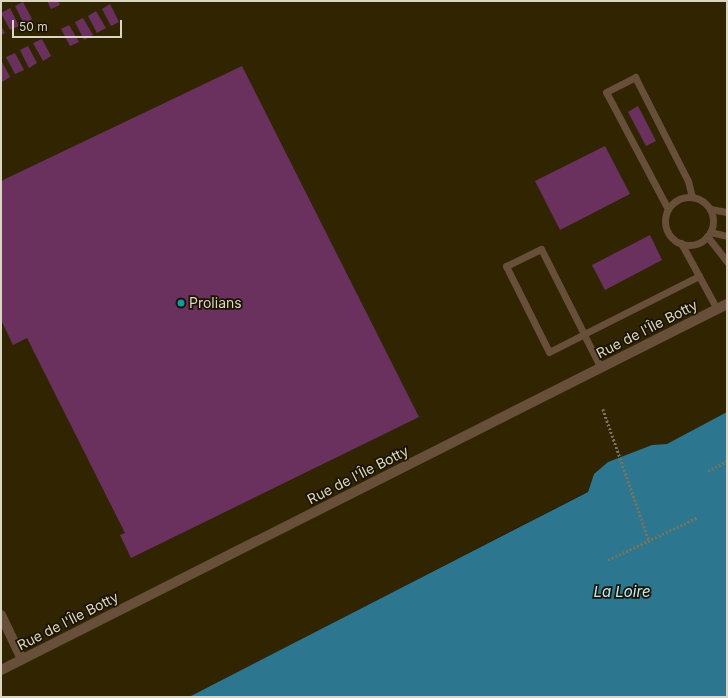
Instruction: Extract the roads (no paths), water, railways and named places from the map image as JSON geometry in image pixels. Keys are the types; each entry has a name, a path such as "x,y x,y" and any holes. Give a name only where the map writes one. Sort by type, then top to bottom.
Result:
{"street":[{"name":"Rue de l'Île Botty","path":"1,670 727,304"},
{"path":"1,614 22,660"}],"lane":[{"path":"692,197 688,181 635,77 606,92 668,209 666,225 681,243 717,309"},
{"path":"668,209 678,199 692,197 710,209 727,212"},
{"path":"710,209 709,234 727,262"},
{"path":"681,243 695,244 709,234 727,236"},
{"path":"601,368 584,334 541,249 506,266 549,352 584,334 699,276"}],"water":[{"name":"La Loire","path":"727,412 727,697 189,697 588,492 594,474 608,462 652,445 667,444"}],"place":[{"name":"Prolians","path":"181,303"}]}
